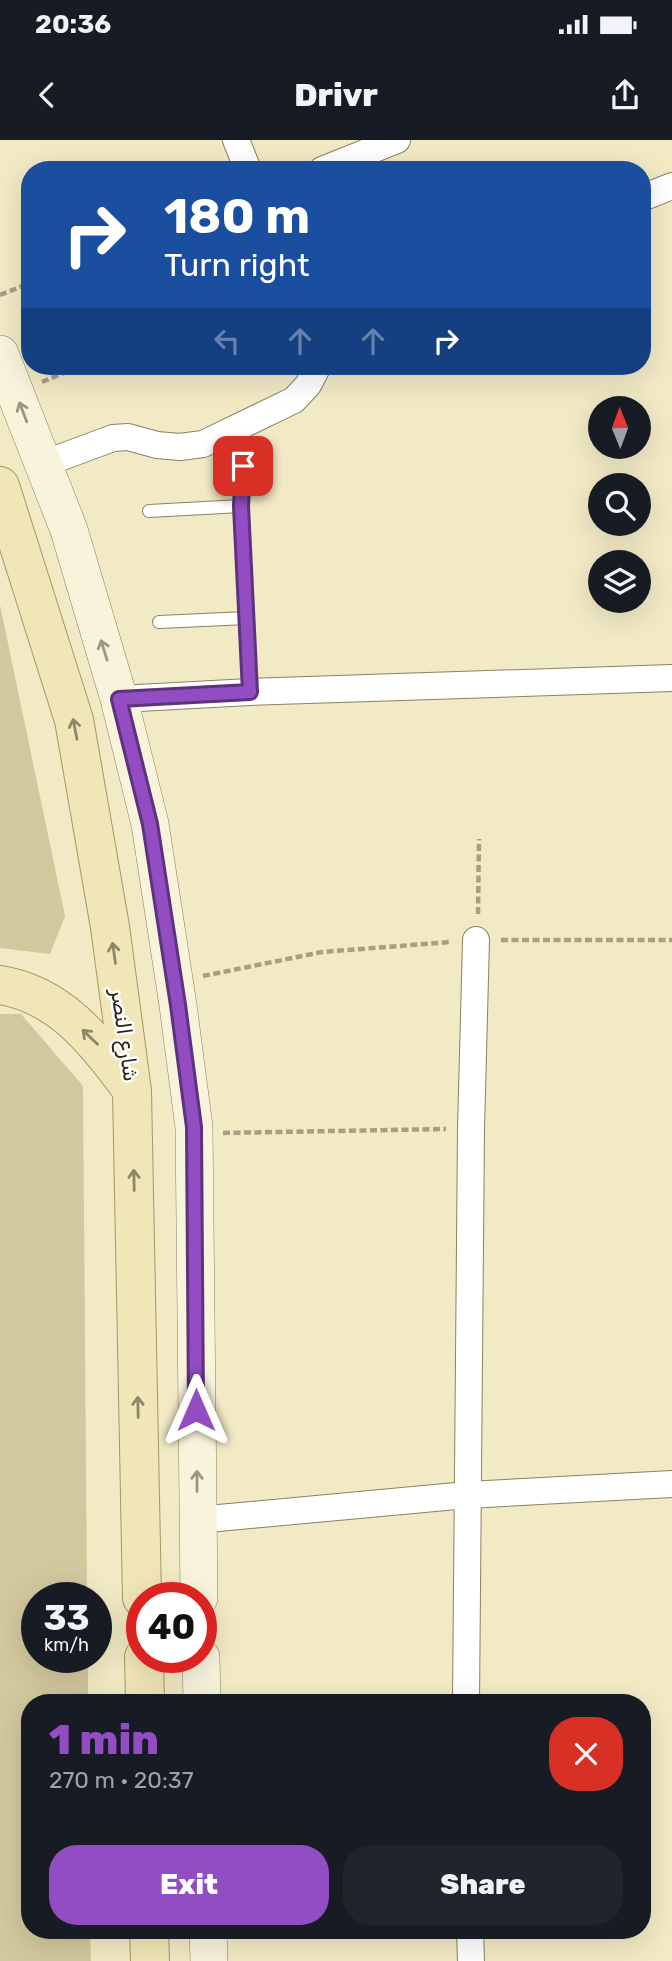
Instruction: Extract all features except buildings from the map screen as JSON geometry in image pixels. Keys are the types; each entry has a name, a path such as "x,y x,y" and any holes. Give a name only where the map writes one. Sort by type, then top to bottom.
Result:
{"main road":[{"name":"شارع النصر","path":"0,486 74,720 110,927 132,1091 142,1582"},
{"path":"0,985 18,988 63,1011 99,1045 132,1091"},
{"path":"144,1673 145,1694"},
{"path":"149,1939 150,1961"}],"street":[{"path":"236,140 244,161"},
{"path":"344,161 397,140"},
{"path":"651,194 672,186"},
{"path":"0,354 69,530 119,699 150,824 195,1134 199,1582"},
{"path":"43,464 113,438 128,436 180,447 203,444 294,400 313,375"},
{"path":"119,699 672,678"},
{"path":"466,1694 471,1129 477,940"},
{"path":"197,1520 467,1495 672,1485"},
{"path":"201,1673 202,1694"},
{"path":"208,1939 209,1961"},
{"path":"470,1939 471,1961"}],"lane":[{"path":"244,446 241,506 250,692"},
{"path":"149,511 241,506"},
{"path":"159,622 247,618"}],"path":[{"path":"0,295 21,287"},
{"path":"16,393 59,375"},
{"path":"477,940 480,839"},
{"path":"175,982 322,952 477,940 672,940"},
{"path":"195,1134 471,1129"}],"shaded area":[{"path":"0,605 65,916 50,954 0,948"},
{"path":"0,1014 21,1014 83,1086 87,1582 21,1582 21,1673 88,1673 88,1694 21,1694 21,1939 90,1939 91,1961 0,1961"}],"route":[{"path":"196,1410 194,1127 150,824 119,699 250,692 241,506 243,466"}]}
